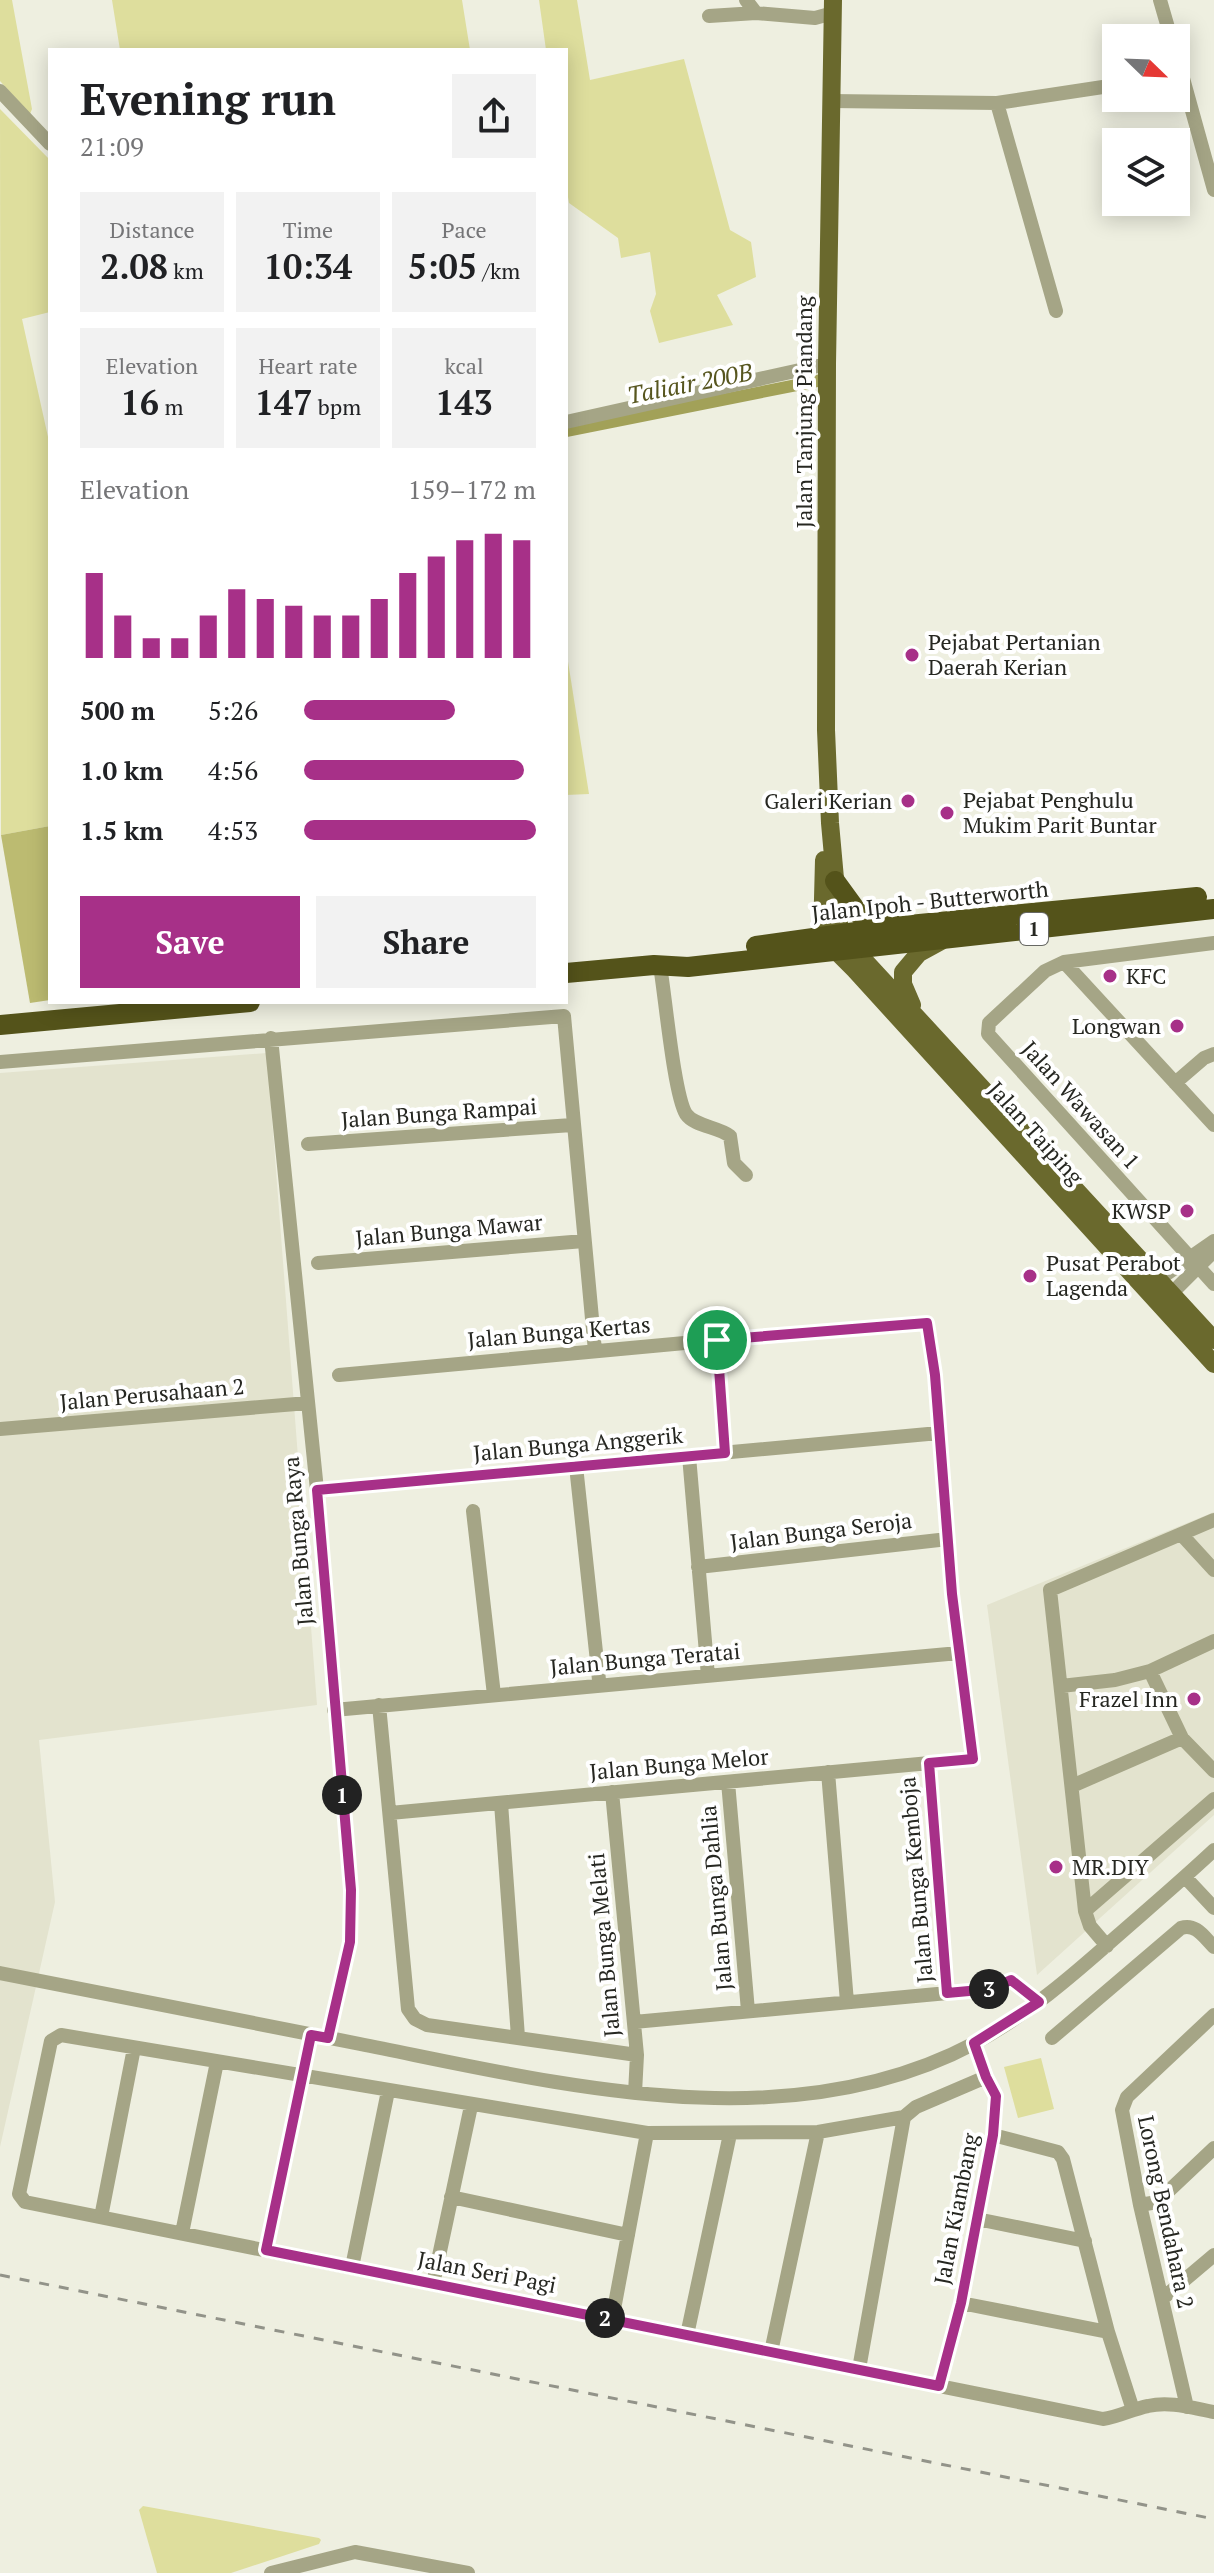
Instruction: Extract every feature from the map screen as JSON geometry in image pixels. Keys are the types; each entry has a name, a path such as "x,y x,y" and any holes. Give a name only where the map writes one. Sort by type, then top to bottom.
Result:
{"highway":[{"path":"835,881 859,914 899,926"},
{"name":"Jalan Ipoh - Butterworth","path":"838,942 899,926 1214,895"},
{"name":"Jalan Ipoh - Butterworth","path":"568,973 657,966 688,955 838,942 941,941 1214,909"},
{"path":"0,1025 228,1004"}],"main road":[{"name":"Jalan Tanjung Piandang","path":"833,7 827,364 826,730 838,942"},
{"name":"Jalan Tanjung Piandang","path":"830,823 823,869 838,942"},
{"path":"917,1017 903,984 903,972 919,953 941,941"},
{"name":"Jalan Taiping","path":"838,942 917,1017 1166,1300 1214,1364"},
{"name":"Jalan Taiping","path":"838,942 1152,1284"},
{"name":"Jalan Taiping","path":"1166,1300 1214,1340"}],"street":[{"path":"746,0 756,13"},
{"path":"1160,0 1167,24"},
{"path":"709,16 756,13 815,18 833,7"},
{"path":"831,101 997,103 1102,87"},
{"path":"0,91 48,142"},
{"path":"997,103 1056,311"},
{"path":"1190,111 1214,190"},
{"path":"568,422 827,364"},
{"path":"1064,962 1214,943"},
{"path":"1064,962 1214,1125"},
{"name":"Jalan Wawasan 1","path":"1064,962 1045,971 989,1023 988,1034 1214,1284"},
{"path":"657,966 685,1112 693,1119 730,1136 734,1163 746,1175"},
{"path":"0,1062 564,1016 595,1351"},
{"name":"Jalan Bunga Raya","path":"271,1038 317,1490 351,1890 350,1942 328,2038"},
{"path":"1175,1083 1204,1058 1214,1054"},
{"name":"Jalan Bunga Rampai","path":"308,1144 572,1125"},
{"name":"Jalan Bunga Mawar","path":"318,1263 584,1241"},
{"path":"1152,1284 1214,1241"},
{"path":"1166,1300 1214,1251"},
{"name":"Jalan Bunga Kertas","path":"339,1375 927,1323 939,1433"},
{"path":"717,1340 725,1453"},
{"name":"Jalan Perusahaan 2","path":"0,1429 308,1403"},
{"path":"939,1433 959,1653"},
{"name":"Jalan Bunga Anggerik","path":"317,1490 939,1433"},
{"path":"689,1456 708,1676"},
{"path":"576,1466 599,1680"},
{"path":"473,1511 494,1695"},
{"path":"1107,1946 1090,1926 1085,1911 1050,1590 1214,1520"},
{"path":"1181,1534 1214,1570"},
{"name":"Jalan Bunga Seroja","path":"698,1567 948,1539"},
{"path":"1061,1686 1115,1680 1150,1671 1214,1641"},
{"name":"Jalan Bunga Teratai","path":"334,1710 959,1653"},
{"name":"Jalan Bunga Melor","path":"390,1813 973,1759 959,1653"},
{"path":"1150,1671 1182,1738 1214,1771"},
{"path":"379,1705 408,2009 415,2019 427,2025 637,2055"},
{"path":"1072,1786 1182,1738"},
{"name":"Jalan Bunga Kemboja","path":"929,1763 947,1993"},
{"path":"828,1772 847,2002"},
{"name":"Jalan Bunga Dahlia","path":"728,1782 748,2011"},
{"name":"Jalan Bunga Melati","path":"612,1792 637,2055 635,2093"},
{"path":"1085,1911 1214,1799"},
{"path":"501,1803 518,2037"},
{"path":"0,1973 473,2067 635,2093 729,2098 805,2093 854,2085 913,2069 974,2043 1039,2002 1214,1850"},
{"path":"1185,1877 1214,1908"},
{"path":"1052,2038 1181,1928 1188,1926 1198,1930 1214,1947"},
{"path":"634,2022 991,1989 1011,1980 1039,2002"},
{"name":"Lorong Bendahara 2","path":"1187,2407 1140,2205 1122,2110 1123,2103 1214,2015"},
{"name":"Jalan Seri Pagi","path":"134,2048 61,2035 51,2041 19,2194 25,2202 1103,2419 1167,2403 1214,2412"},
{"path":"266,2250 311,2035"},
{"name":"Jalan Kiambang","path":"939,2386 961,2303 993,2135 996,2096 974,2043"},
{"path":"101,2217 134,2048 647,2133 818,2132 904,2117 916,2107 986,2077"},
{"path":"182,2233 217,2062"},
{"path":"352,2267 388,2091"},
{"path":"433,2284 471,2106"},
{"path":"859,2369 904,2117"},
{"path":"771,2352 818,2132"},
{"path":"612,2320 647,2133"},
{"path":"687,2335 730,2134"},
{"path":"993,2135 1058,2152 1063,2159 1108,2332 1133,2410"},
{"path":"1140,2205 1157,2202 1214,2148"},
{"path":"451,2197 628,2235"},
{"path":"977,2219 1085,2241"},
{"path":"1162,2299 1214,2255"},
{"path":"961,2303 1108,2332"},
{"path":"271,2573 313,2568 355,2552 421,2569 468,2573"}],"shaded area":[{"path":"48,826 48,1000 30,1003 1,835"},
{"path":"267,1053 317,1705 39,1740 55,1902 0,2147 0,1073"},
{"path":"1214,1512 1214,1815 1037,1975 987,1605"}],"green space":[{"path":"0,0 12,0 32,109 30,114 0,81"},
{"path":"112,0 462,0 470,48 120,48"},
{"path":"539,0 577,0 590,80 684,59 730,230 751,242 756,277 717,295 733,325 659,343 650,311 656,294 650,252 621,258 618,238 569,203 568,48 546,48"},
{"path":"0,109 48,158 48,312 22,319 48,437 48,826 1,835"},
{"path":"568,662 589,794 568,795"},
{"path":"1041,2058 1054,2109 1018,2118 1004,2067"},
{"path":"143,2506 321,2540 319,2544 231,2573 157,2573 139,2510"}],"waterway":[{"name":"Taliair 200B","path":"568,431 822,380"}],"railway":[{"path":"0,2275 1214,2519"}],"place":[{"name":"Pejabat Pertanian Daerah Kerian","path":"912,655"},
{"name":"Galeri Kerian","path":"908,801"},
{"name":"Pejabat Penghulu Mukim Parit Buntar","path":"947,813"},
{"name":"KFC","path":"1110,976"},
{"name":"Longwan","path":"1177,1026"},
{"name":"KWSP","path":"1187,1211"},
{"name":"Pusat Perabot Lagenda","path":"1030,1276"},
{"name":"Frazel Inn","path":"1194,1699"},
{"name":"MR.DIY","path":"1056,1867"}],"route":[{"path":"927,1323 935,1375 952,1594 973,1759 929,1763 947,1993 991,1989 1011,1980 1039,2002 974,2043 996,2096 993,2135 961,2303 939,2386 266,2250 311,2035 328,2038 350,1942 351,1890 317,1490 725,1453 717,1340 927,1323"}]}
